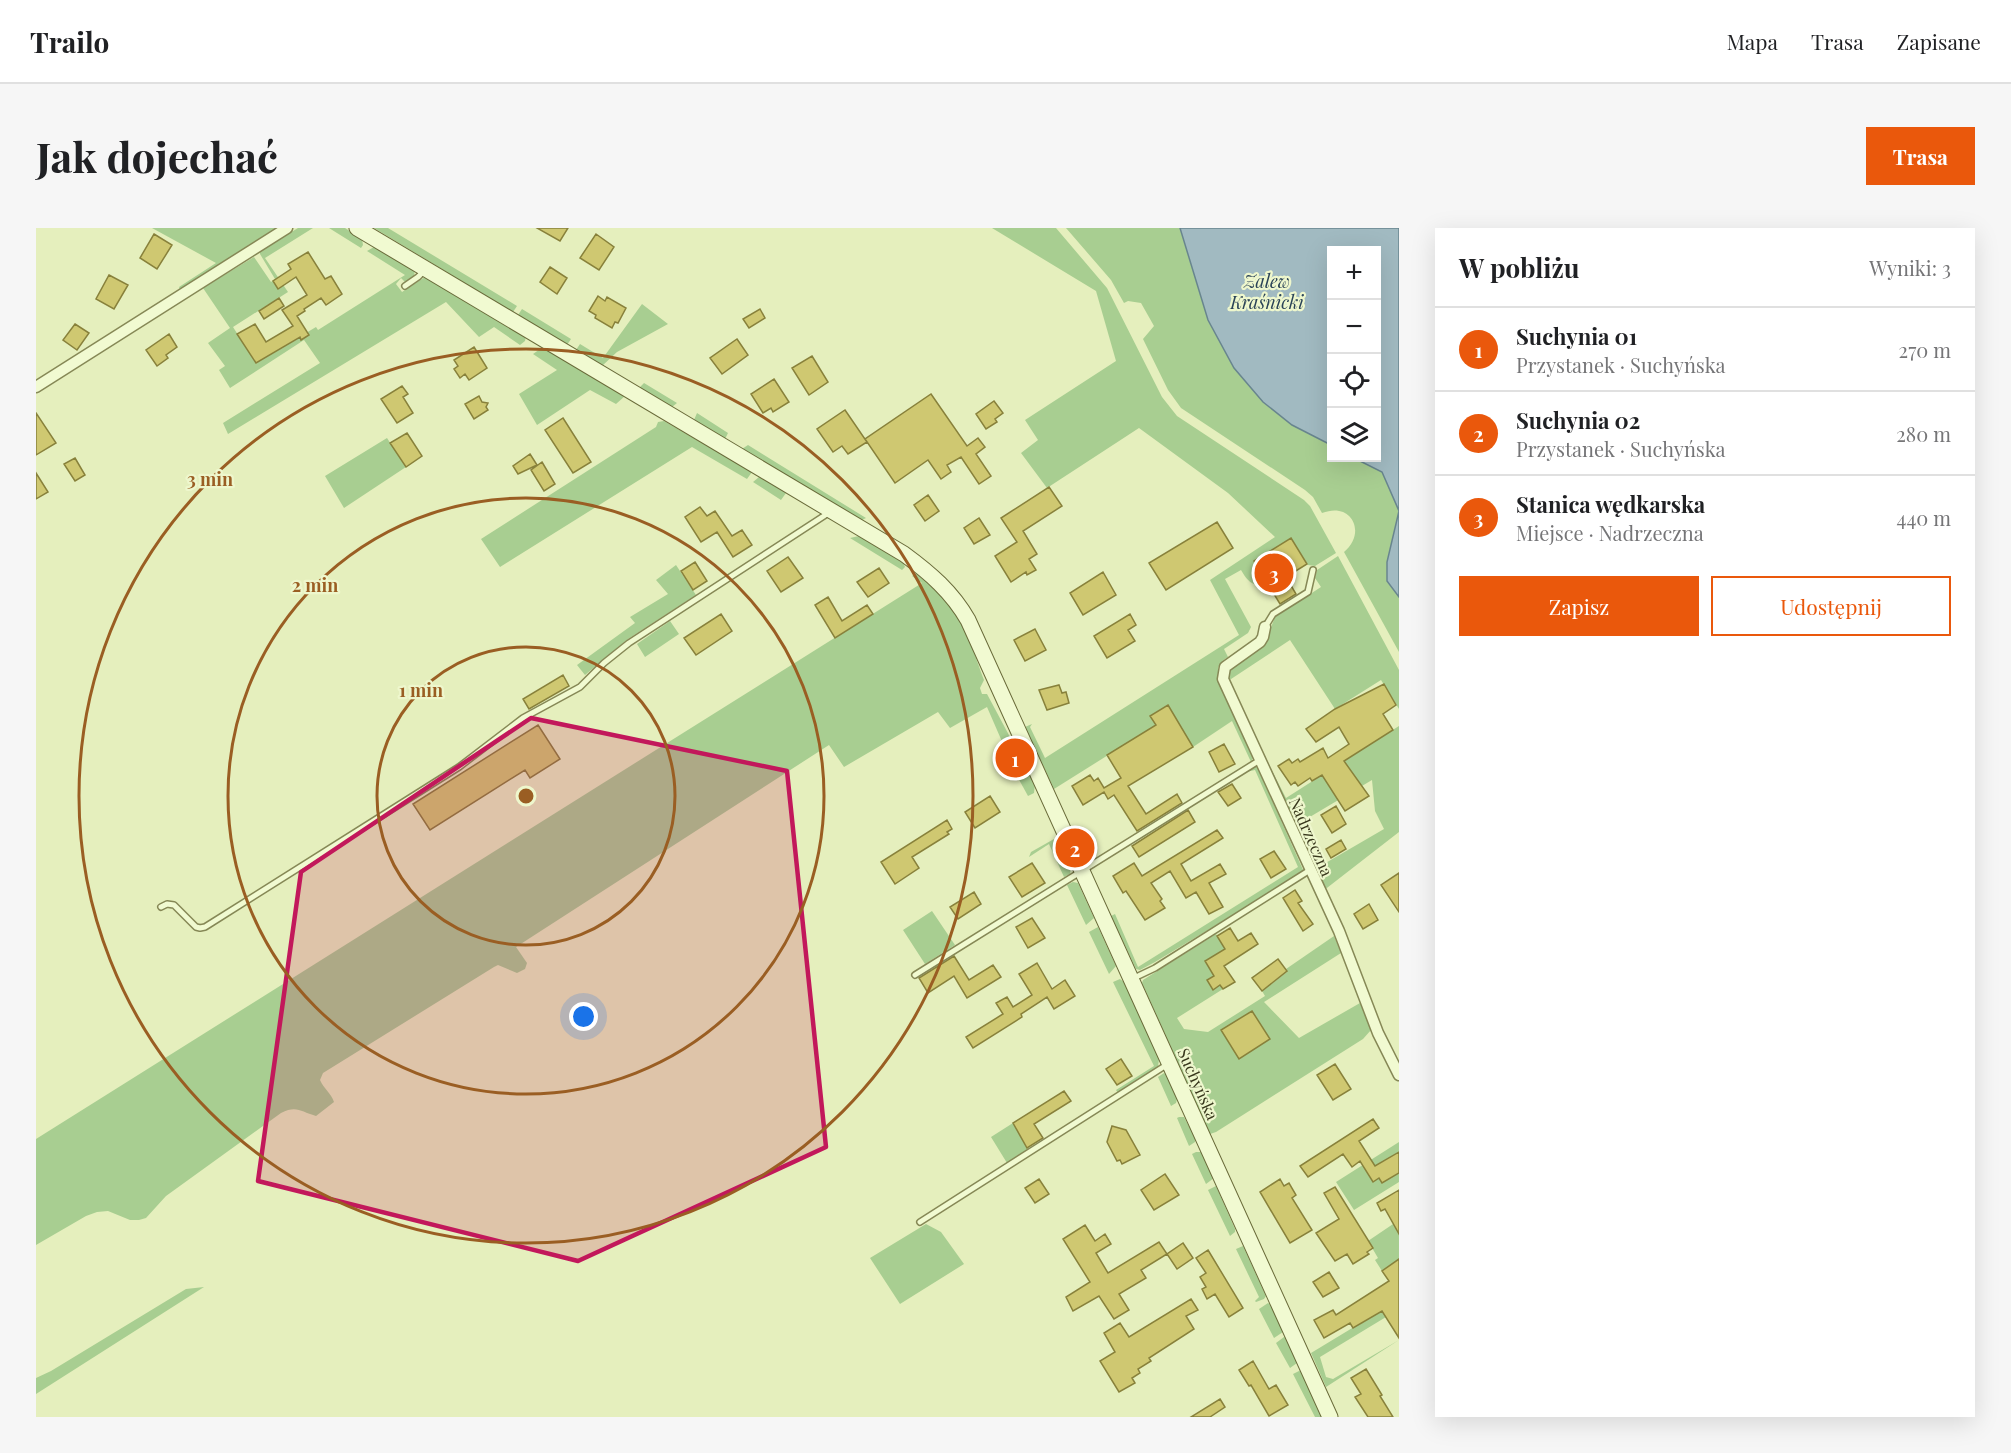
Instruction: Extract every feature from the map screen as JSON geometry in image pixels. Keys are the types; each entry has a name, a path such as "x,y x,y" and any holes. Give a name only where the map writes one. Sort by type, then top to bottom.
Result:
{"street":[{"path":"36,387 287,228"},
{"name":"Suchyńska","path":"357,228 904,554 932,575 950,593 968,621 1330,1417"},
{"name":"Nadrzeczna","path":"1265,627 1260,642 1225,667 1222,673 1225,684 1339,932 1378,1033 1399,1075"}],"lane":[{"path":"405,286 426,269"},
{"path":"161,907 167,904 174,905 196,927 205,927 459,767 523,718 573,692 628,643 831,511"},
{"path":"1265,627 1273,614 1308,592 1312,570"},
{"path":"915,975 1260,760"},
{"path":"1132,978 1155,968 1310,870"},
{"path":"920,1222 1169,1063"}],"highlighted area":[{"path":"531,718 787,771 826,1147 578,1261 258,1181 301,872"}],"green space":[{"path":"152,228 279,228 180,290 179,287 216,263"},
{"path":"298,228 313,228 265,258 288,292 233,327 256,363 316,327 318,330 405,275 367,251 374,247 415,270 414,276 405,282 401,278 396,284 402,292 425,277 526,336 525,341 520,345 494,327 479,337 446,302 228,434 223,423 320,363 304,340 230,388 219,370 225,366 208,343 230,328 203,288 254,257 271,282 275,279 260,251"},
{"path":"329,228 345,228 362,239 363,245 361,248"},
{"path":"374,228 388,228 517,306 513,312"},
{"path":"992,228 1056,228 1107,288 1162,397 1177,416 1304,500 1310,506 1336,553 1315,566 1308,565 1291,538 1254,561 1266,582 1254,584 1241,570 1225,579 1251,627 1248,633 1224,649 1228,657 1219,665 1218,674 1253,758 1251,762 1232,721 1193,747 1167,706 1150,716 1156,725 1054,789 1025,727 1032,724 1030,727 1045,758 1239,635 1210,580 1275,537 1228,493 1139,428 1047,488 1021,453 1038,440 1025,420 1116,361 1096,291"},
{"path":"1066,228 1180,228 1208,320 1234,368 1263,402 1292,425 1327,443 1327,462 1362,462 1382,472 1399,511 1387,562 1387,581 1399,597 1399,652 1344,552 1354,536 1353,521 1341,511 1333,510 1322,513 1313,497 1305,490 1181,408 1168,390 1143,339 1154,326 1141,303 1128,301 1124,303 1111,280"},
{"path":"642,304 668,324 617,352 602,366 576,350 580,344 603,358"},
{"path":"522,309 571,339 567,345 518,315"},
{"path":"543,347 625,396 616,404 590,390 537,425 519,394 557,370 533,354"},
{"path":"644,383 677,403 672,407 639,388"},
{"path":"697,413 728,433 725,439 694,420"},
{"path":"664,421 752,472 747,479 692,447 500,567 481,539 656,427 658,422"},
{"path":"387,438 406,467 344,508 325,476"},
{"path":"748,445 866,518 862,520 742,449"},
{"path":"759,477 786,493 781,500 753,482"},
{"path":"859,536 903,562 905,567 902,570 850,538"},
{"path":"1338,556 1399,670 1399,709 1381,680 1335,709 1290,640 1228,681 1228,670 1265,643 1275,617 1321,587 1315,578 1317,570"},
{"path":"676,565 696,595 628,639 585,675 577,665 635,623 630,617 668,594 656,580"},
{"path":"920,574 942,593 960,618 984,680 980,688 982,694 987,694 1035,784 1034,793 1028,796 1017,776 987,707 950,728 938,712 844,767 829,745 516,947 527,963 525,969 517,973 498,965 494,967 323,1073 320,1080 334,1102 316,1116 295,1109 281,1113 166,1196 146,1218 130,1220 108,1211 97,1212 36,1245 36,1139 922,583 912,576"},
{"path":"670,621 679,634 645,657 637,644"},
{"path":"1399,726 1399,832 1323,891 1311,865 1315,863 1317,868 1384,829 1375,811 1372,780 1298,824 1307,846 1304,848 1267,766 1269,765 1286,798"},
{"path":"1257,767 1304,872 1155,962 1140,970 1136,969 1111,916 1115,914 1138,967 1298,867 1255,770 1246,772"},
{"path":"1054,839 1070,865 1070,874 1064,877 1049,844 1029,857 1031,852"},
{"path":"1073,882 1078,883 1094,918 1086,925 1067,885"},
{"path":"932,911 955,945 925,964 903,930"},
{"path":"1098,927 1116,966 1109,974 1089,932"},
{"path":"1216,934 1225,949 1205,961 1214,976 1207,980 1213,989 1220,985 1223,989 1177,1018 1184,1029 1208,1032 1265,996 1262,991 1287,972 1286,969 1334,936 1341,953 1264,1002 1299,1038 1360,1003 1371,1030 1363,1039 1210,1134 1142,983 1143,980"},
{"path":"1120,979 1124,982 1159,1059 1158,1067 1118,1093 1116,1090 1154,1066 1113,982"},
{"path":"1164,1073 1177,1099 1176,1103 1171,1106 1158,1077"},
{"path":"1184,1117 1195,1138 1195,1142 1189,1146 1177,1118"},
{"path":"1013,1123 1029,1150 1007,1163 991,1137"},
{"path":"1399,1142 1399,1182 1354,1210 1336,1182"},
{"path":"1201,1152 1214,1178 1206,1184 1192,1154"},
{"path":"1216,1186 1235,1229 1230,1236 1208,1190"},
{"path":"1399,1220 1399,1259 1382,1271 1375,1260 1378,1258 1368,1241"},
{"path":"926,1224 941,1232 964,1264 900,1304 870,1258"},
{"path":"1243,1246 1266,1296 1256,1302 1259,1297 1236,1249"},
{"path":"204,1287 36,1394 36,1378 186,1289"},
{"path":"1268,1303 1283,1332 1274,1338 1259,1309"},
{"path":"1382,1310 1386,1317 1320,1357 1326,1377 1333,1379 1399,1340 1326,1387 1311,1353"},
{"path":"1284,1337 1287,1338 1297,1363 1290,1368 1276,1343"},
{"path":"1301,1370 1321,1417 1315,1417 1293,1374"}],"water":[{"name":"Zalew Kraśnicki","path":"1180,228 1399,228 1399,511 1382,472 1362,462 1381,462 1381,246 1327,246 1327,443 1292,425 1263,402 1234,368 1208,320"},
{"path":"1399,511 1399,597 1387,581 1387,562"}],"building":[{"path":"537,228 568,228 560,241"},
{"path":"154,234 172,245 157,269 140,258"},
{"path":"596,234 614,247 599,270 580,258"},
{"path":"308,252 325,279 331,276 342,294 326,305 321,298 304,309 305,311 297,316 309,335 301,340 300,337 256,363 237,334 255,324 266,342 293,326 282,310 307,295 296,277 278,289 273,281 291,269 288,264"},
{"path":"550,267 567,278 557,294 540,282"},
{"path":"109,275 128,285 114,309 96,299"},
{"path":"598,296 605,301 607,297 626,308 618,323 615,322 612,328 595,318 596,315 589,311"},
{"path":"279,298 284,306 264,319 259,311"},
{"path":"760,309 765,318 749,328 743,319"},
{"path":"75,324 89,333 77,350 63,340"},
{"path":"169,334 177,347 157,366 146,350"},
{"path":"737,339 748,355 722,374 710,358"},
{"path":"474,347 487,368 469,380 465,374 460,378 454,369 458,366 454,360"},
{"path":"812,356 828,382 809,395 792,368"},
{"path":"774,379 789,402 773,412 771,408 763,413 751,394"},
{"path":"402,386 408,394 403,397 413,413 397,423 381,399"},
{"path":"931,394 967,446 978,438 985,447 976,454 991,476 979,484 961,457 947,465 951,472 941,479 928,460 895,483 865,439"},
{"path":"479,396 482,402 488,403 486,407 488,410 474,419 465,404"},
{"path":"994,401 1003,413 995,419 997,422 986,429 976,414"},
{"path":"845,410 867,442 848,454 842,446 833,452 817,429"},
{"path":"36,413 56,443 36,455"},
{"path":"563,418 591,462 573,473 545,430"},
{"path":"407,433 422,456 406,467 390,443"},
{"path":"530,454 537,465 518,474 513,466"},
{"path":"75,458 85,475 75,481 64,464"},
{"path":"542,462 555,484 544,491 531,470"},
{"path":"36,473 48,492 36,499"},
{"path":"1049,487 1062,506 1023,531 1037,554 1029,559 1036,570 1027,575 1026,572 1011,582 995,556 1017,542 1001,518"},
{"path":"928,495 939,511 925,521 914,505"},
{"path":"700,507 707,516 715,511 732,536 742,530 752,545 733,557 717,532 701,542 685,517"},
{"path":"979,518 990,535 974,544 964,528"},
{"path":"1217,522 1233,548 1166,590 1149,563"},
{"path":"1291,538 1307,564 1286,577 1296,594 1280,604 1254,561"},
{"path":"788,557 803,578 781,592 767,571"},
{"path":"695,562 707,581 693,590 681,571"},
{"path":"879,568 889,583 868,597 857,582"},
{"path":"1103,572 1116,595 1083,615 1070,593"},
{"path":"828,597 842,621 867,605 873,614 835,638 815,605"},
{"path":"721,614 732,631 696,655 684,638"},
{"path":"1130,614 1136,625 1128,630 1135,641 1107,658 1094,636"},
{"path":"1035,629 1046,650 1025,661 1014,640"},
{"path":"563,675 569,686 529,709 523,699"},
{"path":"1384,684 1396,705 1383,714 1393,730 1344,761 1369,796 1345,811 1322,775 1312,781 1310,778 1298,786 1295,782 1291,785 1278,766 1289,759 1292,763 1298,759 1300,762 1323,748 1328,758 1349,744 1339,727 1316,742 1306,729 1335,709"},
{"path":"1059,685 1062,693 1066,692 1069,703 1047,710 1039,690"},
{"path":"1168,705 1193,747 1128,786 1146,814 1177,794 1182,803 1137,831 1114,795 1108,799 1104,792 1083,805 1072,786 1090,775 1094,781 1098,778 1104,788 1121,778 1107,755 1156,725 1150,716"},
{"path":"538,725 560,759 530,778 525,770 430,830 413,804"},
{"path":"1224,744 1235,764 1219,772 1209,752"},
{"path":"1232,784 1241,798 1228,806 1218,792"},
{"path":"990,796 1000,812 975,828 965,812"},
{"path":"1336,806 1346,824 1332,833 1321,815"},
{"path":"1188,810 1195,822 1139,857 1132,846"},
{"path":"947,820 952,829 947,832 949,834 912,857 919,868 895,884 881,862"},
{"path":"1217,830 1223,838 1181,864 1191,881 1220,864 1226,874 1209,883 1223,907 1209,914 1196,892 1186,898 1170,871 1151,883 1165,908 1145,920 1126,891 1123,893 1113,876 1134,863 1142,876"},
{"path":"1341,840 1346,849 1331,858 1326,849"},
{"path":"1274,851 1286,869 1271,878 1260,859"},
{"path":"1032,863 1045,883 1022,897 1009,877"},
{"path":"1399,873 1399,912 1381,885"},
{"path":"1295,890 1302,901 1298,903 1313,924 1303,931 1283,898"},
{"path":"974,892 981,904 958,919 950,907"},
{"path":"1369,904 1378,920 1363,929 1354,914"},
{"path":"1032,918 1045,938 1028,948 1016,927"},
{"path":"1230,928 1238,941 1251,933 1258,944 1224,966 1235,982 1223,989 1220,985 1213,990 1207,980 1214,976 1205,961 1225,949 1217,936"},
{"path":"954,956 969,980 993,965 1001,977 967,998 954,976 928,993 919,978"},
{"path":"1278,959 1287,971 1262,991 1252,978"},
{"path":"1037,963 1052,989 1065,980 1075,996 1054,1009 1047,997 1021,1014 1022,1017 973,1048 966,1037 1003,1014 996,1003 1007,997 1013,1007 1032,995 1019,974"},
{"path":"1252,1011 1270,1039 1239,1059 1221,1030"},
{"path":"1121,1059 1132,1076 1117,1085 1106,1069"},
{"path":"1335,1064 1351,1089 1333,1100 1317,1075"},
{"path":"1064,1091 1071,1101 1034,1124 1043,1138 1027,1148 1013,1123"},
{"path":"1373,1119 1379,1128 1359,1141 1375,1166 1399,1152 1399,1173 1382,1183 1379,1178 1373,1182 1360,1161 1352,1167 1343,1154 1308,1177 1300,1166"},
{"path":"1112,1126 1126,1130 1140,1155 1122,1164 1120,1160 1117,1161 1107,1142"},
{"path":"1165,1174 1179,1195 1154,1210 1141,1190"},
{"path":"1039,1179 1049,1194 1035,1203 1025,1188"},
{"path":"1280,1179 1284,1186 1289,1183 1296,1195 1292,1198 1312,1230 1290,1243 1260,1192"},
{"path":"1335,1187 1373,1248 1367,1252 1369,1254 1353,1264 1347,1254 1335,1261 1316,1233 1339,1219 1324,1193"},
{"path":"1399,1190 1399,1234 1385,1209 1381,1211 1377,1203"},
{"path":"1085,1225 1095,1241 1105,1234 1111,1244 1096,1253 1108,1273 1159,1242 1167,1254 1141,1270 1146,1278 1119,1294 1129,1310 1114,1319 1099,1296 1073,1311 1066,1297 1090,1282 1063,1239"},
{"path":"1183,1243 1193,1258 1177,1269 1167,1254"},
{"path":"1208,1250 1243,1308 1229,1317 1215,1294 1207,1299 1202,1289 1206,1287 1200,1277 1206,1273 1196,1258"},
{"path":"1399,1259 1399,1338 1382,1311 1353,1328 1350,1323 1324,1338 1314,1320 1333,1310 1336,1315 1389,1281 1382,1271"},
{"path":"1329,1272 1339,1288 1323,1297 1313,1282"},
{"path":"1191,1299 1198,1310 1186,1316 1194,1329 1149,1358 1151,1361 1138,1369 1140,1373 1132,1378 1135,1383 1119,1392 1100,1361 1115,1352 1104,1333 1120,1323 1129,1337"},
{"path":"1253,1361 1269,1389 1276,1385 1288,1405 1269,1416 1251,1385 1249,1386 1239,1370"},
{"path":"1366,1369 1393,1417 1368,1417 1355,1397 1361,1394 1351,1378"},
{"path":"1220,1399 1225,1407 1210,1417 1191,1417"}],"place":[{"name":"Stanica wędkarska","path":"1274,573"},
{"name":"Suchynia 01","path":"1015,758"},
{"name":"Suchynia 02","path":"1075,848"}]}
